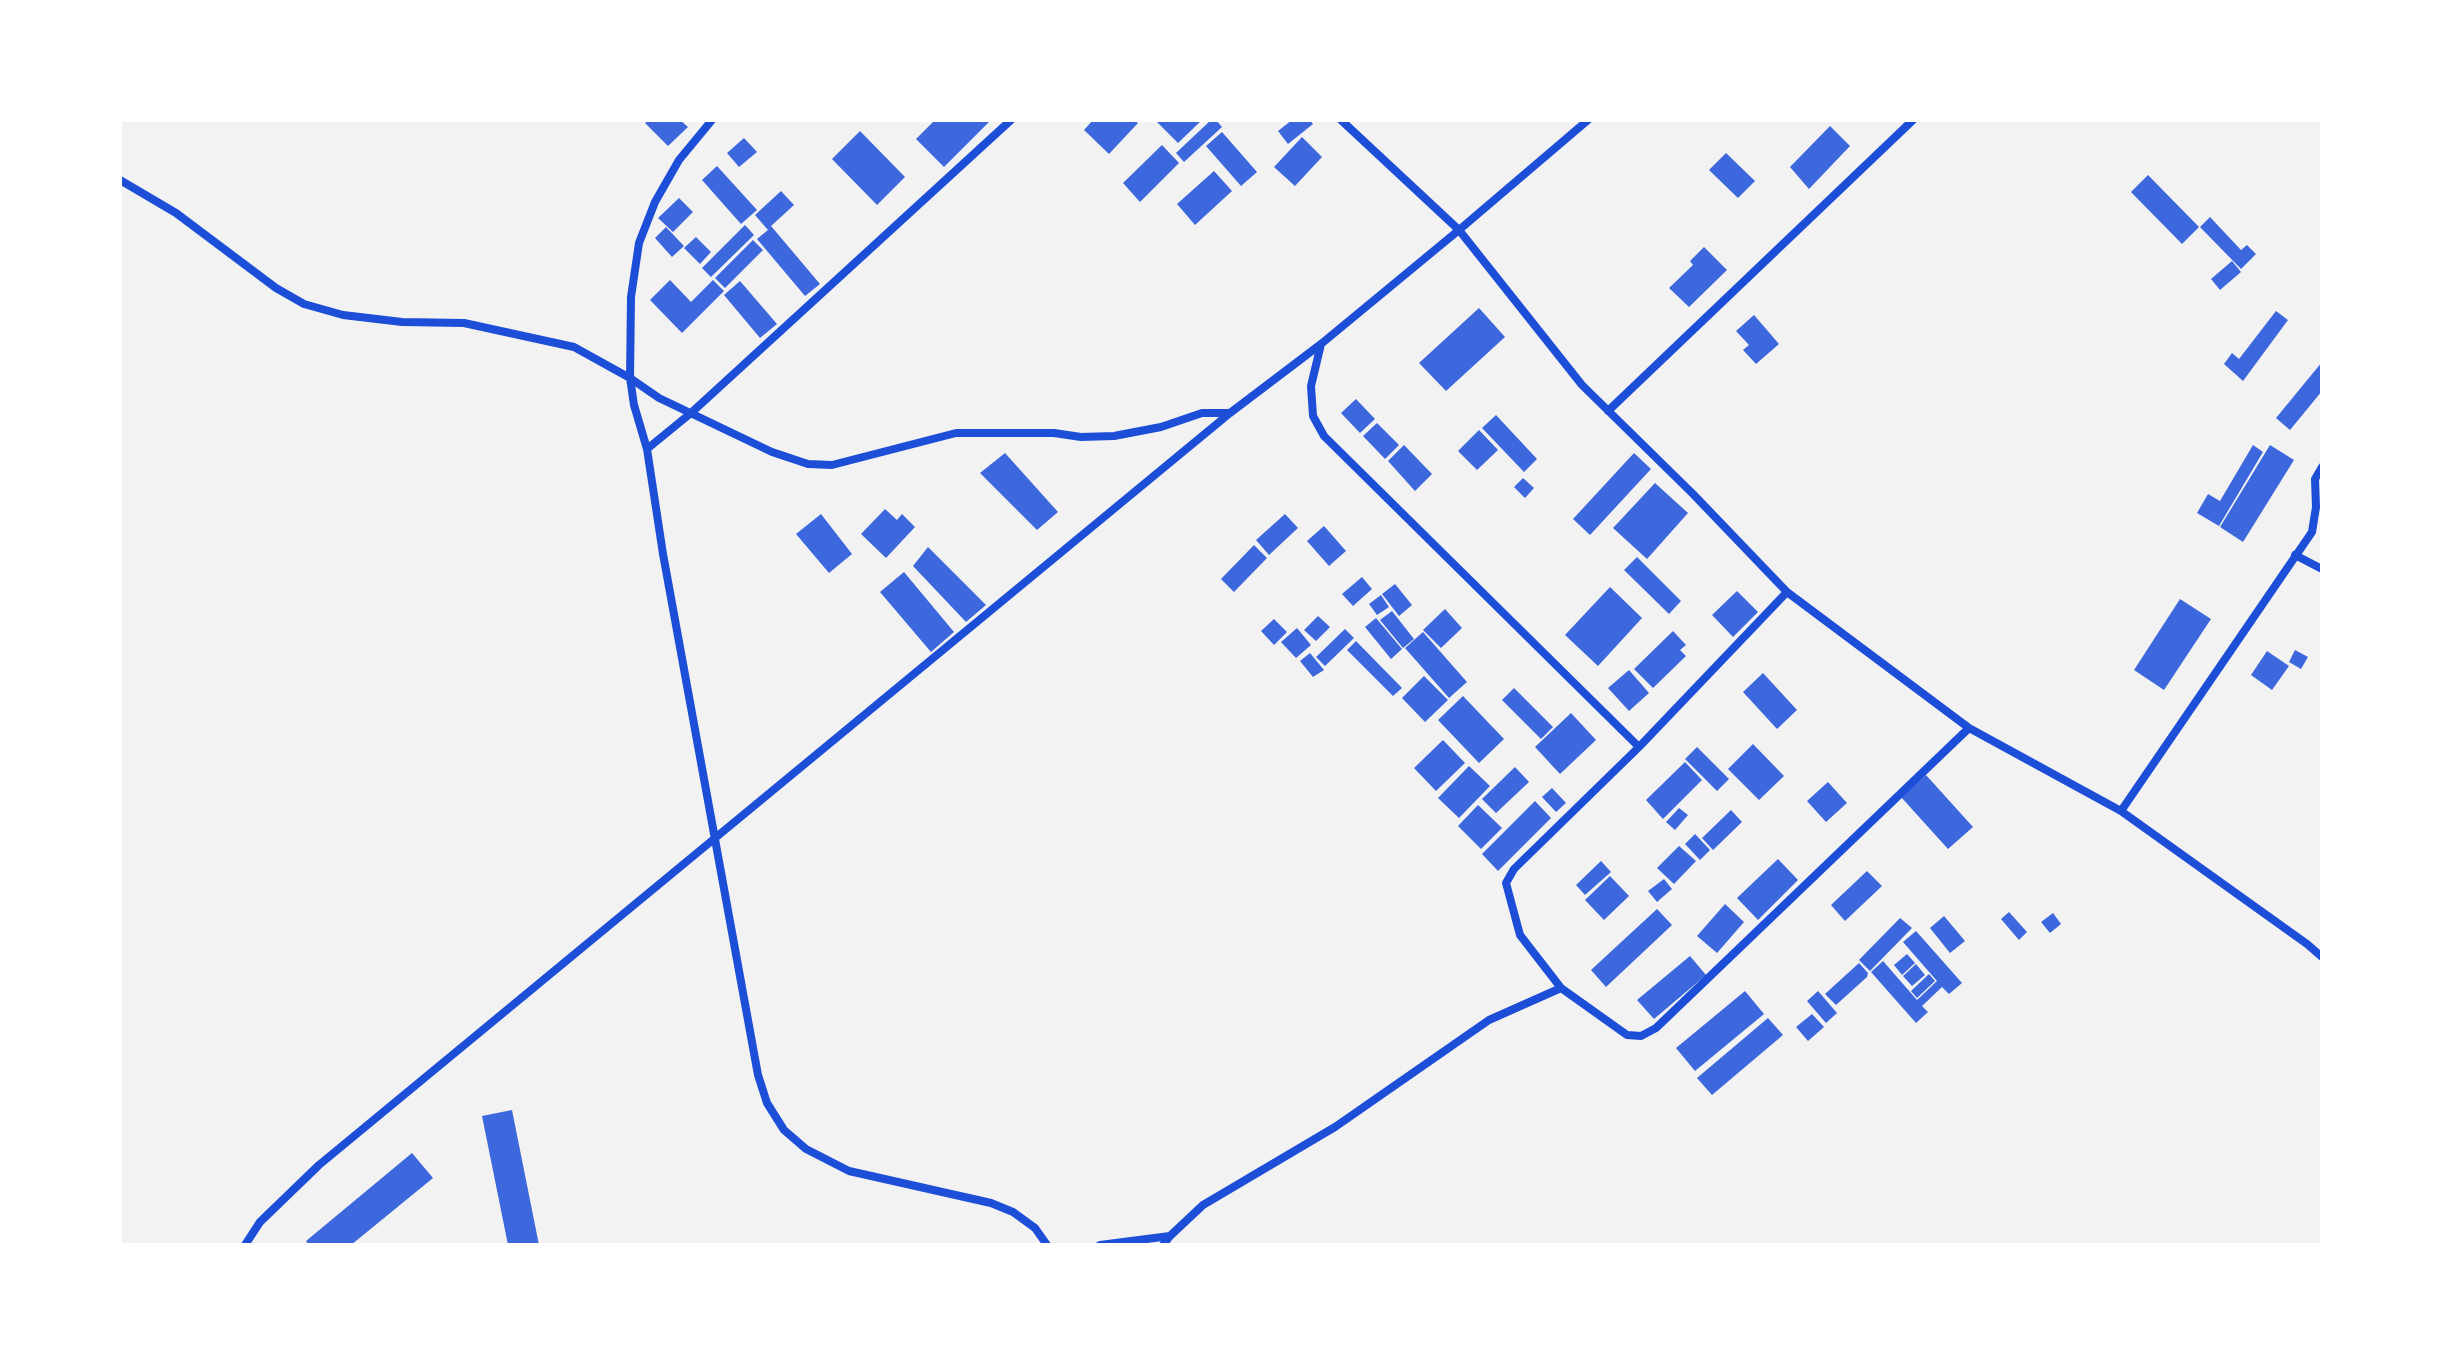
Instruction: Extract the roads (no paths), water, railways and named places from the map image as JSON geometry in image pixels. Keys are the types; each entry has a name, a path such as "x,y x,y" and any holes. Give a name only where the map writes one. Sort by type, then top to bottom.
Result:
{"street":[{"path":"712,120 679,160 655,202 639,243 631,297 630,378 647,449 663,554 758,1075 767,1103 784,1130 806,1149 849,1171 991,1203 1013,1212 1035,1228 1047,1245"},
{"path":"647,449 691,413 1011,120"},
{"path":"1341,120 1459,230 1582,385 1787,592 1969,728 2121,811 2322,957"},
{"path":"245,1245 260,1222 319,1165 1230,413 1321,344 1588,120"},
{"path":"1608,411 1913,120"},
{"path":"120,180 176,213 276,288 304,304 343,315 402,322 464,323 574,347 659,398 772,452 808,464 832,465 956,433 1114,436 1161,427 1202,413 1230,413"},
{"path":"1321,344 1311,386 1313,416 1324,436 1639,747"},
{"path":"2121,811 2312,532 2316,507 2315,479 2322,467"},
{"path":"2295,555 2322,569"},
{"path":"1787,592 1639,747 1514,869 1506,883 1520,935 1561,988 1627,1035 1641,1036 1656,1028 1969,728"},
{"path":"1163,1245 1203,1205 1335,1127 1489,1020 1561,988"},
{"path":"1100,1245 1170,1236"}]}
